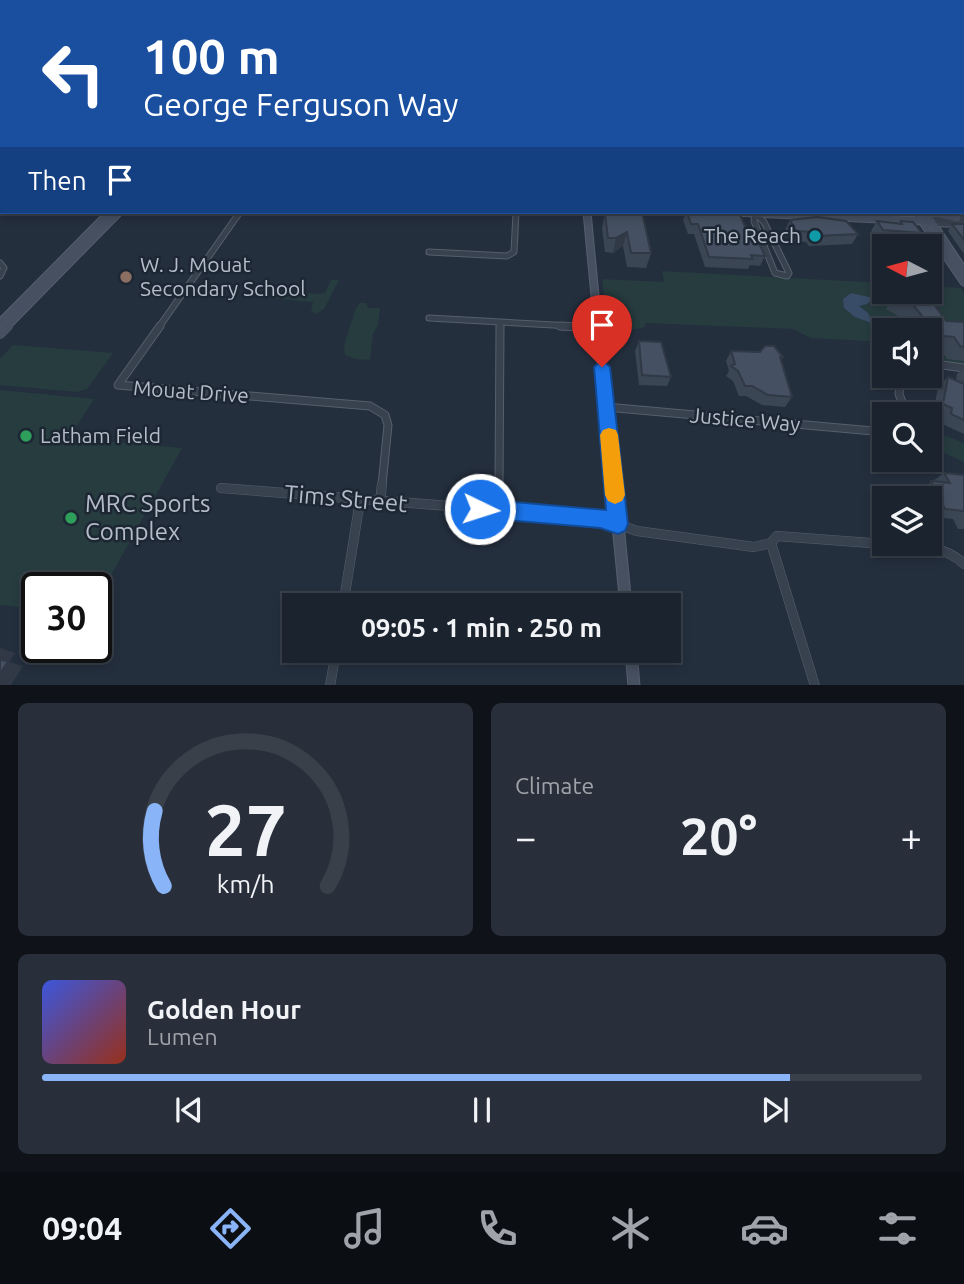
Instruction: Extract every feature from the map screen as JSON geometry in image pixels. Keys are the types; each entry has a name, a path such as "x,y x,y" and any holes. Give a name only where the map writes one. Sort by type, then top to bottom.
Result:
{"main road":[{"path":"0,323 108,214"},
{"path":"0,334 117,214"},
{"path":"587,214 625,593"},
{"path":"792,214 886,219 960,218"},
{"path":"886,219 902,214"},
{"path":"886,219 916,228 925,234"},
{"path":"929,219 964,271"},
{"path":"942,251 964,282"},
{"path":"632,663 634,685"}],"street":[{"name":"Mouat Drive","path":"239,214 118,385 370,406 385,415 388,425 380,502"},
{"path":"429,251 507,256 514,253 516,214"},
{"path":"755,214 754,221 775,273 787,276 789,273 764,222 757,214"},
{"path":"929,219 964,223"},
{"path":"0,263 4,268 0,276"},
{"path":"429,318 598,328"},
{"path":"499,510 500,323"},
{"path":"942,365 964,368"},
{"name":"Justice Way","path":"606,407 872,431"},
{"name":"Tims Street","path":"221,488 600,518 637,531 754,547 771,543 777,536 872,543"},
{"path":"345,593 360,500"},
{"path":"771,543 815,685"},
{"name":"Tims Street","path":"942,550 953,553 964,564"},
{"path":"330,685 334,663"}],"green space":[{"path":"662,271 872,282 872,304 942,304 942,287 961,288 964,293 964,364 942,361 942,318 872,318 872,341 811,338 793,329 645,323 645,327 630,330 629,338 609,339 602,279 664,282"},
{"path":"331,280 339,280 324,309 316,314 311,311 313,302 268,298 272,290 325,293"},
{"path":"360,303 366,303 368,308 380,308 370,360 345,355 344,345"},
{"path":"13,345 113,353 87,389 77,392 0,385 0,359"},
{"name":"MRC Sports Complex","path":"0,390 94,399 69,438 182,448 112,573 21,572 21,607 0,605"},
{"path":"942,435 964,443 964,462 942,452"}],"water":[{"path":"851,293 872,298 867,304 859,306 868,313 872,323 855,317 844,308 843,299"}],"building":[{"path":"605,214 642,214 651,253 631,253 627,232 616,238 608,238"},
{"path":"688,214 740,214 747,231 754,232 765,256 751,255 753,259 709,257 698,224 691,224"},
{"path":"817,217 846,221 858,234 815,236 812,232 796,231 790,220"},
{"path":"877,221 902,224 901,221 913,222 922,233 883,230"},
{"path":"952,224 964,224 964,240"},
{"path":"911,304 936,304 946,321 964,322 964,347 960,346 954,337 942,336 942,318 924,318"},
{"path":"639,341 661,342 671,377 642,375"},
{"path":"765,346 774,346 783,357 780,357 792,397 768,395 752,386 745,386 738,371 731,366 735,364 731,351 760,352"},
{"path":"948,377 964,384 964,420 951,414 952,408 943,404"},
{"path":"944,473 964,475 964,511 945,509 942,503 942,486 934,486 931,481 950,483"},
{"path":"0,660 8,661 0,674"}],"slow traffic":[{"path":"609,435 615,495"}],"place":[{"name":"The Reach","path":"815,236"},
{"name":"W. J. Mouat Secondary School","path":"126,277"},
{"name":"Latham Field","path":"26,436"},
{"name":"MRC Sports Complex","path":"71,518"}],"route":[{"path":"480,509 600,518 618,524 602,367"}]}
